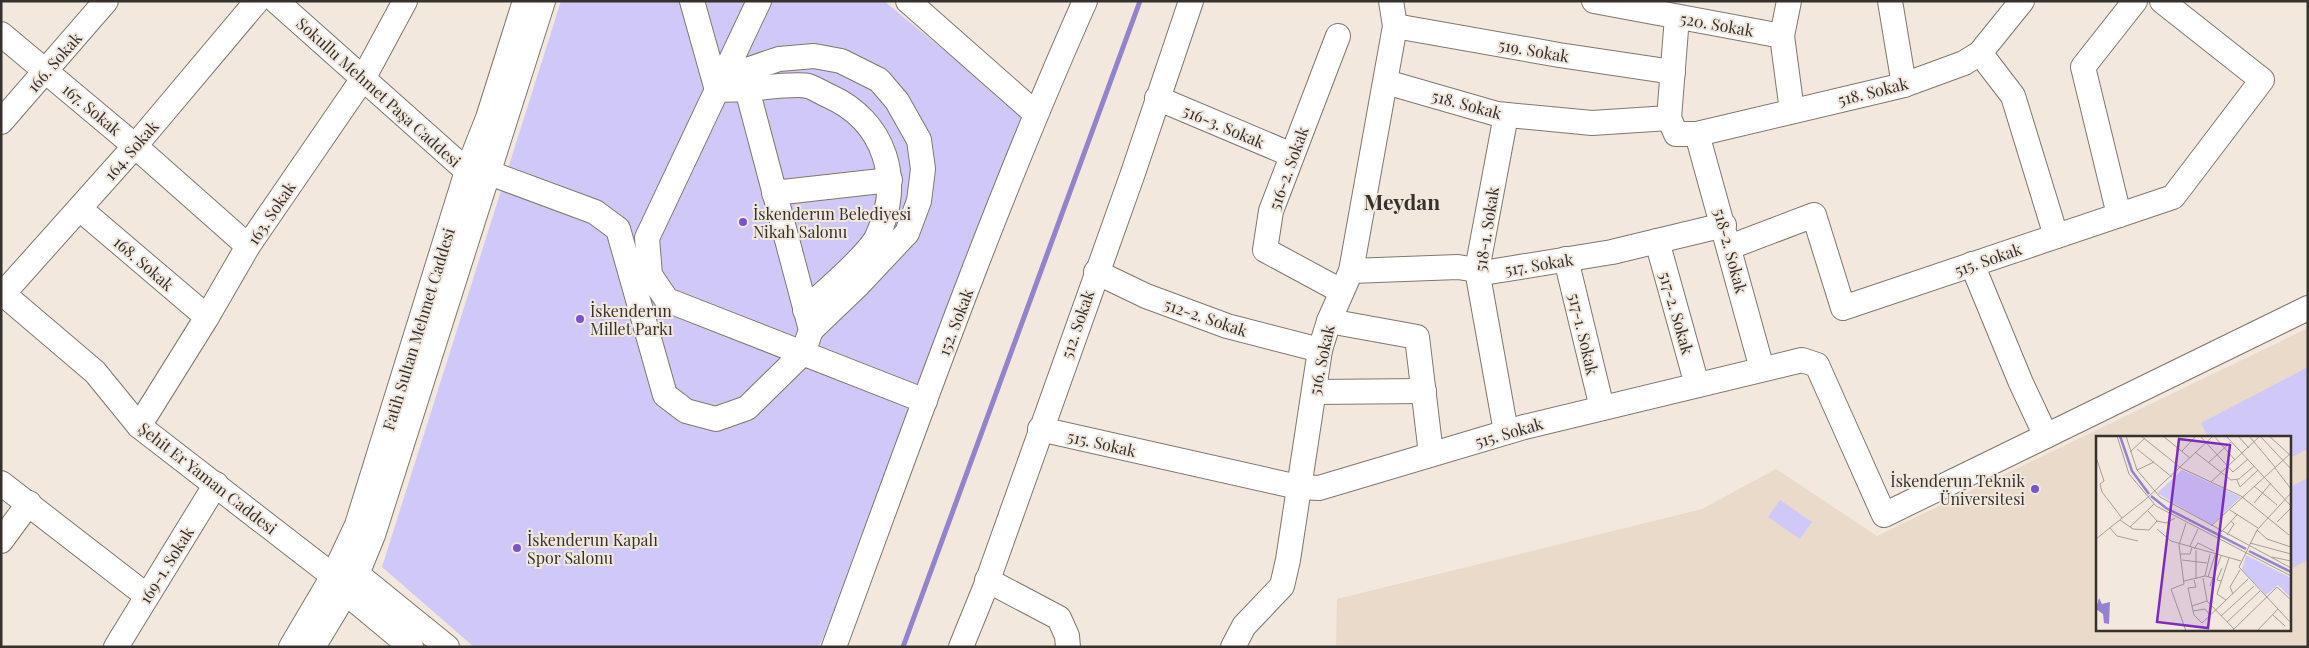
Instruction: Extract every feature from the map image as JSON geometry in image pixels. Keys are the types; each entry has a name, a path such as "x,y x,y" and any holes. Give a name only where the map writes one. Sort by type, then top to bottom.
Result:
{"street":[{"name":"166. Sokak","path":"1,122 106,1"},
{"name":"164. Sokak","path":"2,294 135,146 257,1"},
{"name":"Sokullu Mehmet Paşa Caddesi","path":"276,1 480,175"},
{"name":"163. Sokak","path":"139,426 208,318 248,246 364,77 406,1"},
{"name":"Fatih Sultan Mehmet Caddesi","path":"480,175 488,118 525,1"},
{"name":"Fatih Sultan Mehmet Caddesi","path":"313,647 345,581 373,535 480,175 543,1"},
{"path":"692,1 720,84"},
{"path":"759,1 647,238 650,275 667,300 925,401"},
{"path":"908,1 1036,113"},
{"name":"152. Sokak","path":"834,647 925,401 1036,113 1085,1"},
{"name":"512. Sokak","path":"961,647 987,580 1133,173 1191,1"},
{"name":"516. Sokak","path":"1232,647 1244,626 1282,586 1288,560 1320,350 1329,321 1346,281 1386,82 1395,26 1391,1"},
{"name":"520. Sokak","path":"1594,1 1782,36"},
{"path":"1789,1 1782,36 1792,110"},
{"path":"1890,1 1904,85"},
{"name":"518. Sokak","path":"1697,134 1904,85 1964,63 1980,53 2022,1"},
{"path":"2120,215 2083,67 2135,1"},
{"name":"515. Sokak","path":"1727,236 1814,214 1843,308 2173,197 2262,80 2162,1"},
{"path":"1677,17 1669,118 1676,134 1697,134"},
{"name":"519. Sokak","path":"1395,26 1559,55 1673,72"},
{"name":"167. Sokak","path":"1,34 135,146 248,246"},
{"name":"516-2. Sokak","path":"1338,36 1270,211 1265,250 1346,281"},
{"path":"1980,53 2013,96 2056,236"},
{"path":"720,84 779,59 814,56 842,61 879,80 897,101 920,140 923,169 919,202 907,233 858,285 808,320"},
{"name":"518. Sokak","path":"1386,82 1506,115 1592,123 1669,118"},
{"path":"720,84 747,89 807,86 846,104 872,128 883,152 890,180 885,214 877,238 808,320"},
{"path":"480,175 595,212 618,229 664,395 686,411 716,419 747,408 803,354 808,320 747,89"},
{"name":"516-3. Sokak","path":"1157,98 1292,155"},
{"name":"518-1. Sokak","path":"1506,115 1477,270 1506,432"},
{"name":"518-2. Sokak","path":"1697,134 1727,236 1762,369"},
{"path":"774,193 890,180"},
{"name":"168. Sokak","path":"80,209 208,318"},
{"name":"517. Sokak","path":"1346,281 1458,267 1490,272 1612,252 1657,241 1727,236"},
{"name":"517-2. Sokak","path":"1657,241 1697,385"},
{"name":"517-1. Sokak","path":"1566,259 1602,408"},
{"path":"1972,264 2021,383 2046,436 2308,308"},
{"name":"512-2. Sokak","path":"1096,272 1146,296 1226,326 1320,350"},
{"name":"Şehit Er Yaman Caddesi","path":"2,294 95,372 139,426 345,581 411,647"},
{"path":"1329,321 1417,337 1431,454"},
{"name":"515. Sokak","path":"1040,429 1298,487 1319,488 1506,432 1802,360 1817,365 1884,515 2046,436"},
{"path":"1314,392 1424,391"},
{"path":"1,483 147,596"},
{"name":"169-1. Sokak","path":"116,647 216,484"},
{"path":"1,541 29,503"},
{"path":"987,580 1059,618 1067,636 1068,647"},
{"name":"Fatih Sultan Mehmet Caddesi","path":"291,647 345,581"},
{"name":"Şehit Er Yaman Caddesi","path":"345,581 386,596 447,647"}],"shaded area":[{"name":"İskenderun Millet Parkı","path":"561,1 884,1 1028,119 824,636 818,647 474,647 382,567"},
{"name":"İskenderun Teknik Üniversitesi","path":"2308,328 2308,647 1336,647 1337,599 1702,509 1776,469 1877,536"},
{"path":"2308,367 2308,449 2292,457 2292,436 2208,436 2201,423"},
{"path":"2308,478 2308,560 2292,568 2292,486"},
{"path":"1780,500 1812,522 1800,539 1768,517"}],"waterway":[{"path":"903,647 1140,1"}],"place":[{"name":"İskenderun Belediyesi Nikah Salonu","path":"743,222"},
{"name":"İskenderun Millet Parkı","path":"580,319"},
{"name":"İskenderun Teknik Üniversitesi","path":"2035,489"},
{"name":"İskenderun Kapalı Spor Salonu","path":"517,548"}],"district":[{"name":"Meydan","path":"1402,201"}]}
